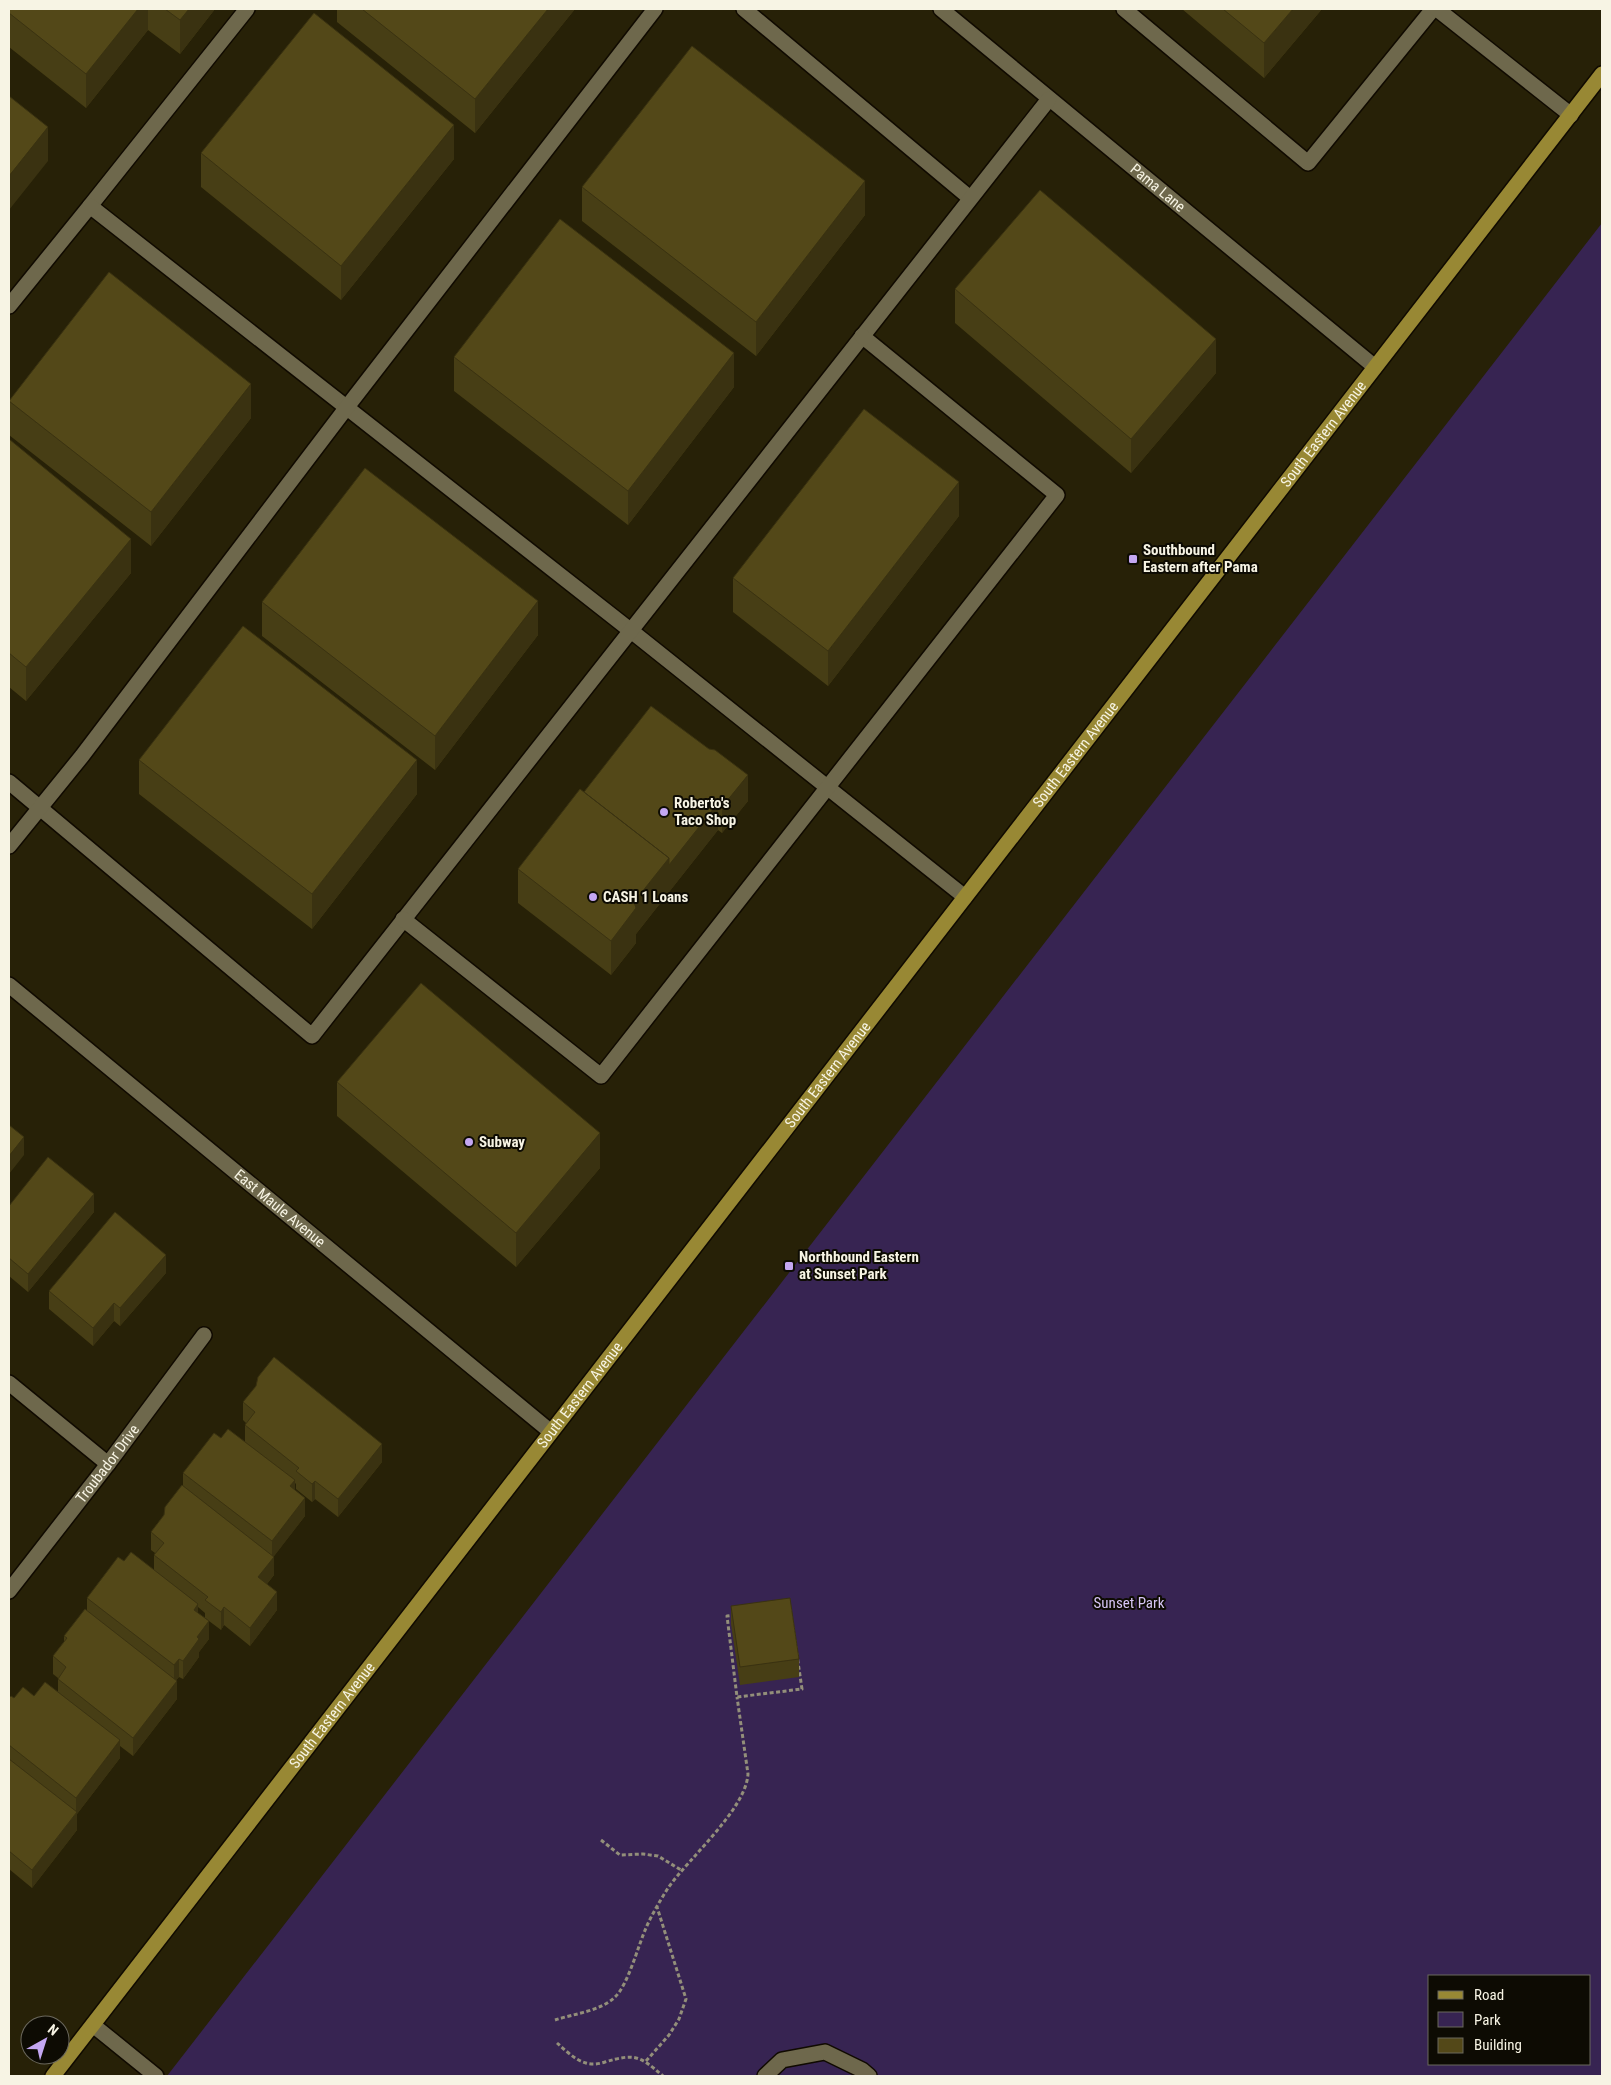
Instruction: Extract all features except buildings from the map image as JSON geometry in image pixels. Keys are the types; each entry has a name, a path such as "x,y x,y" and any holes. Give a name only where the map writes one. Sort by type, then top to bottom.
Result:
{"main road":[{"name":"South Eastern Avenue","path":"53,2076 1602,74"}],"street":[{"path":"9,306 247,9"},
{"path":"9,846 82,756 655,9"},
{"path":"744,9 970,198"},
{"name":"Pama Lane","path":"941,9 1375,367"},
{"path":"1124,9 1308,163 1433,9"},
{"path":"1437,9 1571,115"},
{"path":"9,782 312,1036 1049,99"},
{"path":"90,206 828,786 965,897"},
{"path":"403,919 601,1076 1057,495 862,336"},
{"name":"East Maule Avenue","path":"9,985 551,1432"},
{"name":"Troubador Drive","path":"9,1591 108,1464 204,1335"},
{"path":"9,1382 108,1464"},
{"path":"93,2025 156,2076"},
{"path":"765,2076 782,2060 825,2052 862,2070 869,2076"}],"path":[{"path":"555,2020 604,2006 618,1994 657,1907 681,1870 721,1825 740,1798 747,1783 747,1765 737,1696 727,1616 790,1608 802,1688 737,1696"},
{"path":"601,1840 620,1855 650,1854 658,1856 681,1870"},
{"path":"646,2061 679,2019 686,1998 657,1907"},
{"path":"557,2043 585,2063 595,2064 627,2056 638,2057 646,2061 663,2076"}],"green space":[{"name":"Sunset Park","path":"1602,223 1602,2076 167,2076"}],"place":[{"name":"Southbound Eastern after Pama","path":"1133,559"},
{"name":"Roberto's Taco Shop","path":"664,812"},
{"name":"CASH 1 Loans","path":"593,897"},
{"name":"Subway","path":"469,1142"},
{"name":"Northbound Eastern at Sunset Park","path":"789,1266"}]}
